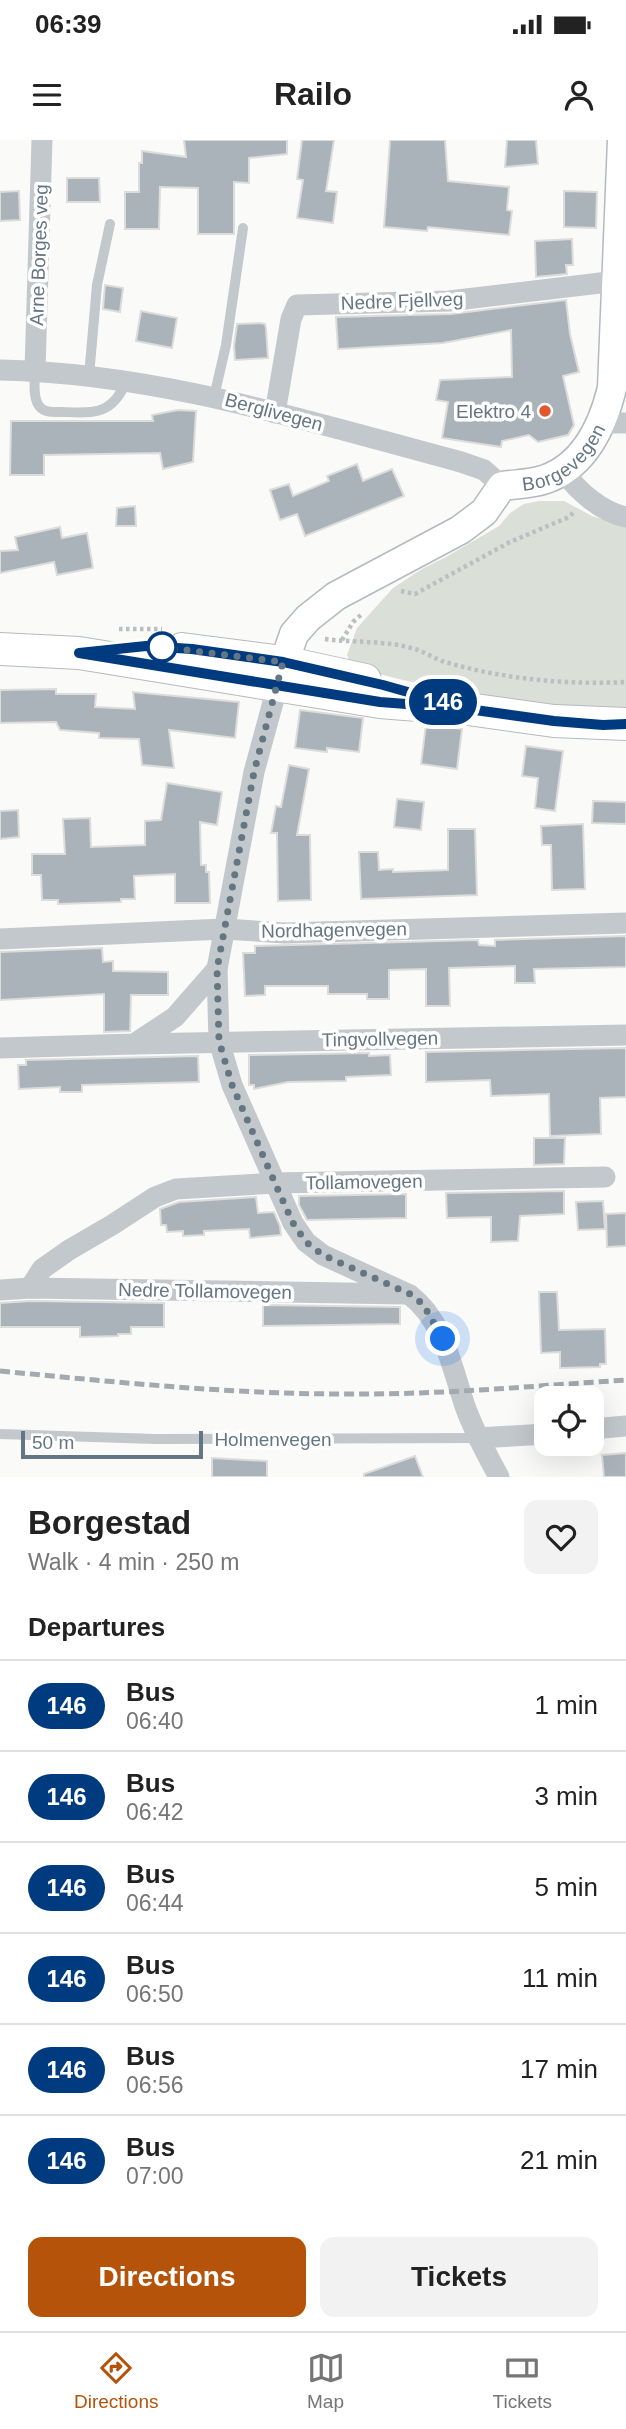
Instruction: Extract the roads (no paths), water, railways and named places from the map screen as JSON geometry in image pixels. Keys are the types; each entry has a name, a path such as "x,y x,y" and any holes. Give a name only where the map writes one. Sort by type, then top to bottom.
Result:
{"main road":[{"path":"0,649 79,653 146,646 192,649 281,673 383,685 468,709 554,721 626,724"}],"street":[{"name":"Arne Borges veg","path":"35,370 42,140"},
{"name":"Borgevegen","path":"281,673 294,634 308,618 336,596 460,530 484,512 502,486 544,480 563,471 614,423 612,388 622,140"},
{"name":"Nedre Fjellveg","path":"275,413 290,319 297,305 449,301 617,281"},
{"name":"Berglivegen","path":"0,370 35,370 89,376 214,397 461,462 484,470 502,486"},
{"path":"563,471 577,489 616,515 626,517"},
{"path":"281,673 254,772 217,969 219,1041 232,1085 293,1223 306,1242 323,1255 410,1294 423,1304 443,1339 478,1438 499,1477"},
{"name":"Nordhagenvegen","path":"0,939 224,929 285,933 626,923"},
{"path":"134,1044 175,1017 217,969"},
{"name":"Tingvollvegen","path":"0,1048 219,1041 626,1035"},
{"name":"Tollamovegen","path":"30,1288 42,1269 155,1196 176,1189 275,1183 605,1177"},
{"name":"Nedre Tollamovegen","path":"0,1290 30,1288 410,1294"},
{"path":"604,1428 626,1426"},
{"name":"Holmenvegen","path":"478,1438 534,1435"}],"lane":[{"path":"89,376 97,285 110,224"},
{"path":"214,397 226,345 243,228"},
{"path":"35,370 36,401 41,409 48,412 92,413 108,408 120,397 126,382"},
{"name":"Holmenvegen","path":"0,1434 155,1439 478,1438"}],"railway":[{"path":"0,1371 172,1387 302,1393 415,1393 626,1380"}],"place":[{"name":"Elektro 4","path":"545,411"}]}
